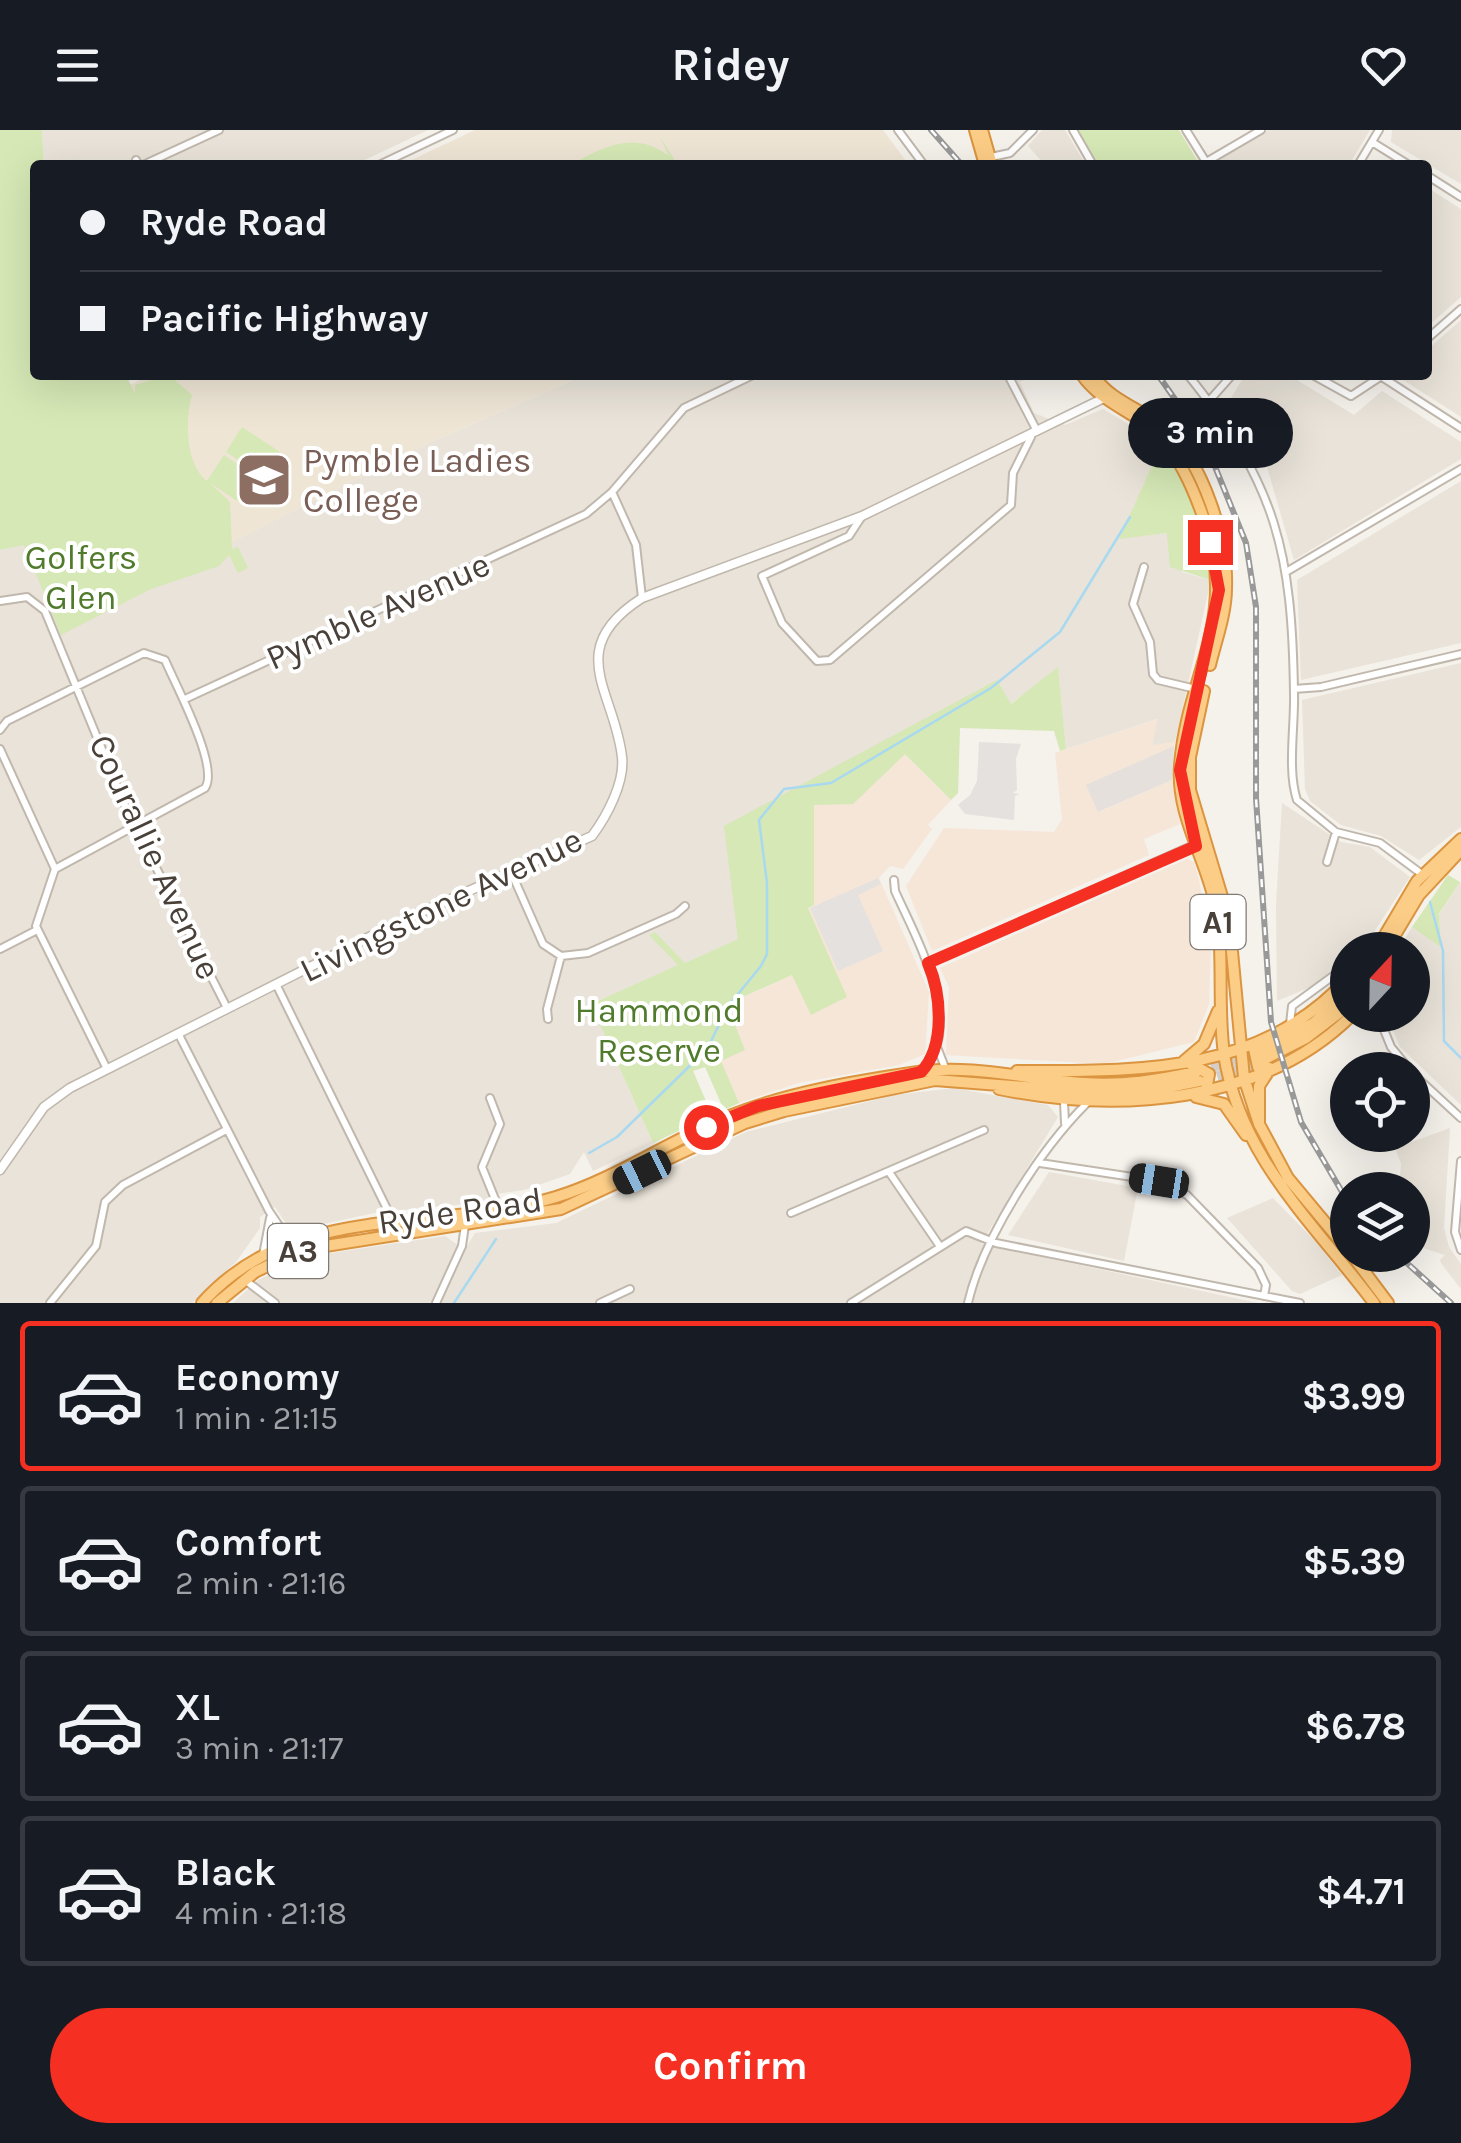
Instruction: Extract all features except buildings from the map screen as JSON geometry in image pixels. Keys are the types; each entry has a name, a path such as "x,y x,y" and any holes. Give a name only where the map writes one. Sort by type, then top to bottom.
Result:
{"highway":[{"path":"974,130 988,160"},
{"path":"982,130 989,160"},
{"name":"A1","path":"1088,380 1106,396 1163,427 1185,462 1220,542 1226,577 1225,606 1180,770 1196,846 1215,904 1225,1057 1249,1136 1276,1183 1374,1303"},
{"name":"A1","path":"1095,380 1106,396"},
{"name":"A1","path":"1200,690 1188,772 1199,829 1230,920 1236,1022 1244,1078 1259,1124 1305,1202 1330,1230"},
{"path":"1394,932 1423,875 1461,840"},
{"path":"1388,932 1459,856"},
{"path":"1236,1022 1251,1034 1266,1038 1330,996"},
{"path":"1183,1062 1213,1031 1221,1002"},
{"path":"1185,1096 1200,1081 1244,1078 1262,1056 1314,1023 1330,1008"},
{"path":"961,1071 1115,1070 1239,1052 1262,1056 1306,1038 1330,1020"},
{"path":"1262,1056 1330,1026"},
{"path":"1259,1124 1266,1038"},
{"path":"1183,1062 1206,1068 1211,1082 1200,1081"},
{"name":"Ryde Road","path":"218,1303 244,1280 313,1246 562,1209 769,1115 961,1071 1086,1084 1200,1081"},
{"name":"Ryde Road","path":"202,1303 262,1254 290,1242 334,1228 499,1209 578,1189 743,1111 921,1072 1114,1092 1200,1081"},
{"path":"948,1075 1064,1102 1138,1102 1185,1096 1218,1100 1249,1136"},
{"name":"A1","path":"1364,1272 1387,1303"}],"street":[{"path":"146,160 219,130"},
{"path":"390,160 453,130"},
{"path":"898,130 920,160"},
{"path":"994,160 1010,153 1033,130"},
{"path":"1073,130 1090,160"},
{"path":"1186,130 1202,160"},
{"path":"1211,160 1261,130"},
{"path":"1361,160 1380,130"},
{"path":"1372,142 1401,160"},
{"path":"1432,179 1461,197"},
{"path":"1432,334 1461,309"},
{"name":"Pymble Avenue","path":"185,699 586,514 612,492 684,408 743,380"},
{"path":"862,516 850,536 762,576 782,622 817,661 830,660 1011,505 1012,473 1034,434 1010,380"},
{"path":"1192,380 1233,436 1272,508 1286,572 1294,689 1295,795 1336,832 1380,844 1423,875"},
{"path":"1209,401 1228,380"},
{"path":"1322,380 1351,396 1376,380"},
{"path":"1388,380 1461,428"},
{"name":"Livingstone Avenue","path":"0,1170 50,1101 106,1069 397,924 586,840 602,822 621,777 622,759 598,683 599,666 610,622 642,598 862,516 1106,396"},
{"path":"1185,462 1233,436"},
{"path":"1286,572 1461,468"},
{"path":"612,492 636,545 642,598"},
{"path":"1144,567 1133,604 1150,642 1153,674 1158,680 1200,690"},
{"name":"Courallie Avenue","path":"0,601 20,596 40,605 137,825 227,1008"},
{"path":"0,730 7,721 144,653 164,660 185,699 210,781 198,793 55,869 36,917 37,930 106,1069"},
{"path":"1294,689 1320,687 1461,654"},
{"path":"0,749 55,869"},
{"path":"928,963 1196,846 1199,829"},
{"path":"1328,862 1336,832"},
{"path":"512,874 543,944 561,956 588,953 676,914 685,906"},
{"path":"894,880 895,892 938,986 936,1040 931,1062 921,1072"},
{"path":"0,949 37,930"},
{"path":"548,1019 561,956"},
{"path":"1291,1025 1292,1006 1330,979"},
{"path":"276,984 394,1221 394,1234"},
{"path":"179,1035 269,1212 290,1242"},
{"path":"936,1040 948,1075"},
{"path":"1430,1089 1461,1118"},
{"path":"490,1098 500,1124 482,1167 499,1209"},
{"path":"1064,1102 1065,1125"},
{"path":"968,1303 976,1270 992,1241 1065,1125 1087,1103"},
{"path":"50,1303 96,1246 105,1202 123,1184 226,1130"},
{"path":"790,1213 984,1130"},
{"path":"1461,1160 1455,1232 1461,1250"},
{"path":"1040,1164 1159,1181 1187,1195 1258,1268 1266,1285 1264,1296"},
{"path":"889,1172 939,1246"},
{"path":"262,1254 269,1241 269,1212"},
{"path":"436,1303 462,1246 464,1213"},
{"path":"851,1303 966,1232 992,1241 1300,1303"},
{"path":"244,1280 275,1303"},
{"path":"600,1303 630,1290"}],"shaded area":[{"path":"42,130 428,130 365,160 44,160"},
{"path":"475,130 883,130 905,160 412,160"},
{"path":"1042,130 1065,130 1083,160 1041,160 1028,146"},
{"path":"1268,130 1370,130 1352,160 1218,160"},
{"path":"1392,130 1461,130 1461,184 1432,167 1432,160 1421,160 1391,142"},
{"path":"1432,191 1461,209 1461,297 1432,322"},
{"path":"1461,320 1461,417 1403,380 1432,380 1432,345"},
{"name":"Pymble Ladies College","path":"140,380 573,380 418,448 208,555 130,385"},
{"path":"573,380 1024,380 1020,382 1034,413 1065,425 1103,409 1160,448 1120,538 1168,533 1182,572 1211,580 1175,742 1152,746 1157,719 1066,749 1058,669 1010,704 997,680 739,939 685,963 655,933 650,934 679,965 591,1004 653,1143 593,1171 584,1152 570,1174 524,1190 495,1194 487,1202 379,1212 291,1231 275,1207 260,1217 260,1228 236,1262 192,1303 0,1303 0,550 76,532 208,554 418,448"},
{"path":"1242,380 1297,380 1354,415 1382,391 1461,442 1461,459 1294,560 1267,467 1226,406"},
{"path":"1461,481 1461,643 1301,680 1297,580"},
{"path":"1461,663 1461,827 1419,860 1381,836 1341,825 1310,801 1305,789 1302,700"},
{"path":"1158,719 1152,745 1175,742 1174,746 1099,812 1172,780 1180,824 1144,839 1149,855 932,951 906,886 944,828 1054,832 1062,819 1055,753"},
{"path":"979,742 1021,744 1016,759 1017,790 1013,793 1020,794 1015,796 1014,820 965,814 958,805 970,795 977,781"},
{"path":"1174,746 1172,780 1098,812 1086,785"},
{"path":"905,754 951,800 928,825 932,829 903,869 890,866 879,878 929,992 925,1054 899,1065 798,1083 739,1103 720,1060 745,1049 726,1005 792,975 808,908 814,905 814,804 853,804"},
{"path":"1282,803 1341,842 1370,847 1410,877 1374,932 1330,932 1330,979 1277,1001 1276,905"},
{"path":"1187,859 1194,862 1211,944 1209,1004 1194,1042 1105,1064 946,1055 949,987 940,968"},
{"path":"878,878 881,884 858,895 883,951 838,971 810,908"},
{"path":"1460,882 1461,1105 1430,1076 1430,1052 1405,1052 1394,1032 1430,1032 1430,939 1441,946 1439,915"},
{"path":"954,1088 1048,1105 1058,1117 981,1244 1258,1303 233,1303 258,1280 311,1256 445,1236 465,1250 475,1233 556,1223 746,1132 895,1095"},
{"path":"1450,1128 1444,1227 1449,1247 1461,1264 1461,1289 1440,1260 1445,1255 1430,1250 1430,1172 1400,1172 1396,1152 1430,1152 1430,1135"},
{"path":"1049,1172 1138,1188 1124,1261 1008,1235"},
{"path":"1273,1198 1330,1260 1330,1272 1342,1275 1300,1294 1292,1291 1227,1218"}],"green space":[{"name":"Golfers Glen","path":"0,130 42,130 44,160 30,160 30,380 128,380 135,394 135,385 175,380 192,395 189,441 200,473 207,481 224,455 261,481 245,506 210,483 230,502 232,549 238,547 248,568 238,573 229,555 219,566 151,589 61,635 24,545 0,550"},
{"path":"1077,130 1179,130 1197,160 1095,160"},
{"path":"660,137 675,160 580,160 608,147 632,142 669,156"},
{"path":"242,427 280,452 264,477 226,452"},
{"path":"1160,448 1180,477 1195,511 1211,580 1170,567 1167,533 1119,539"},
{"name":"Hammond Reserve","path":"1058,667 1066,749 1060,751 1054,731 960,728 958,793 951,800 905,754 853,804 814,805 814,905 808,908 847,997 811,1015 792,975 727,1004 745,1050 721,1061 739,1103 724,1110 705,1067 693,1071 712,1115 653,1143 591,1004 678,965 649,935 655,932 685,963 738,939 724,826 997,680 1011,704"},
{"path":"1448,875 1460,882 1439,914 1441,947 1430,939 1430,932 1412,927"}],"waterway":[{"path":"589,1153 617,1137 707,1049 729,1005 761,966 767,954 767,883 759,820 784,789 831,783 991,688 1060,632 1130,517"},
{"path":"1430,902 1443,951 1444,1041 1461,1058"},
{"path":"454,1303 496,1239"}],"tunnel":[{"path":"1197,1072 1261,1051"},
{"path":"1203,1081 1262,1061"}],"railway":[{"path":"931,130 958,160"},
{"path":"1162,380 1205,442 1246,543 1256,607 1256,798 1271,1022 1301,1122 1330,1172"},
{"path":"1417,1272 1451,1303"}],"place":[{"name":"Pymble Ladies College","path":"264,480"}],"route":[{"path":"706,1127 758,1106 921,1072 931,1062 936,1040 938,986 928,963 1196,846 1184,810 1180,770 1184,738 1217,607 1219,590 1210,542"}]}
